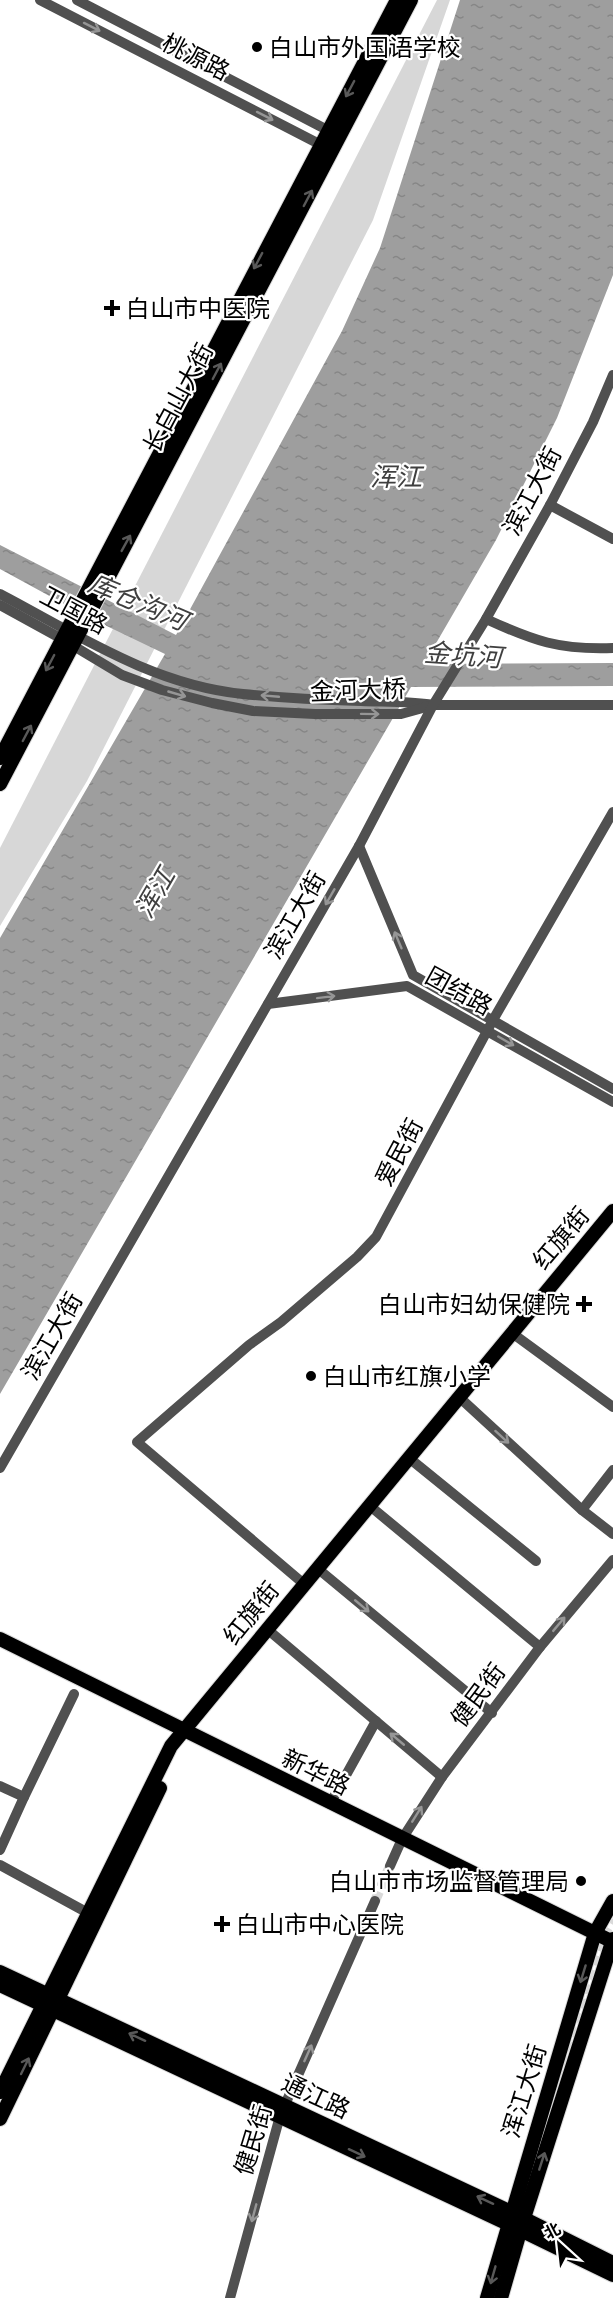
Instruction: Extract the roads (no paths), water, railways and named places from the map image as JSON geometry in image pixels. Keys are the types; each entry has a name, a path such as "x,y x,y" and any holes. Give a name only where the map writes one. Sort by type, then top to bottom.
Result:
{"main road":[{"name":"长白山大街","path":"326,148 327,130 397,0"},
{"name":"长白山大街","path":"0,784 93,592 326,148 341,136 411,0"},
{"name":"长白山大街","path":"0,758 70,638"},
{"name":"红旗街","path":"0,2092 50,2003 88,1913 171,1746 613,1211"},
{"name":"新华路","path":"0,1639 183,1732 613,1941"},
{"path":"0,2119 50,2003 179,1749 183,1732"},
{"name":"浑江大街","path":"501,2298 516,2221 595,1933 613,1901"},
{"name":"浑江大街","path":"487,2298 613,1941"},
{"name":"通江路","path":"0,1972 50,2003"},
{"name":"通江路","path":"0,1985 50,2003 516,2221 613,2263"},
{"name":"通江路","path":"516,2221 613,2275"}],"street":[{"name":"桃源路","path":"40,0 326,148"},
{"name":"桃源路","path":"77,0 341,136"},
{"name":"滨江大街","path":"0,1468 359,846 433,705 486,619 550,505 610,392 613,375"},
{"path":"550,505 613,539"},
{"name":"卫国路","path":"0,594 70,638 122,675"},
{"name":"卫国路","path":"0,605 128,663"},
{"path":"486,619 544,644 595,649 613,648"},
{"name":"金河大桥","path":"128,663 198,686 241,694 309,699 412,701 433,705"},
{"name":"金河大桥","path":"122,675 183,696 253,711 400,714 433,705"},
{"path":"433,705 613,705"},
{"name":"爱民街","path":"304,1584 137,1442 249,1345 281,1322 357,1257 376,1237 491,1026 613,812"},
{"name":"团结路","path":"359,846 413,975 613,1102"},
{"path":"407,986 413,975"},
{"name":"团结路","path":"268,1004 407,986 613,1089"},
{"path":"512,1333 613,1407"},
{"path":"459,1397 582,1510 613,1534"},
{"path":"409,1458 536,1562"},
{"path":"582,1510 613,1470"},
{"path":"370,1506 540,1647"},
{"name":"健民街","path":"390,1866 402,1839 442,1777 540,1647 613,1560"},
{"path":"317,1568 492,1713"},
{"path":"267,1629 442,1777"},
{"path":"0,1850 74,1694"},
{"path":"330,1804 376,1721"},
{"path":"0,1786 24,1797"},
{"path":"0,1865 88,1913"},
{"name":"健民街","path":"230,2298 282,2111 375,1901"}],"water":[{"name":"浑江","path":"460,0 613,0 613,275 557,418 496,540 424,664 613,663 613,686 411,687 0,1394 0,938 165,654 88,617 0,569 0,545 176,635 342,331 380,248"}],"tunnel":[{"path":"375,1901 390,1866"},
{"path":"554,2094 604,1935 613,1919"}],"place":[{"name":"白山市外国语学校","path":"257,47"},
{"name":"白山市中医院","path":"112,308"},
{"name":"白山市妇幼保健院","path":"584,1304"},
{"name":"白山市红旗小学","path":"311,1376"},
{"name":"白山市市场监督管理局","path":"581,1881"},
{"name":"白山市中心医院","path":"222,1924"}],"water label":[{"name":"库仓沟河","path":"138,602"},
{"name":"金坑河","path":"463,655"}]}
